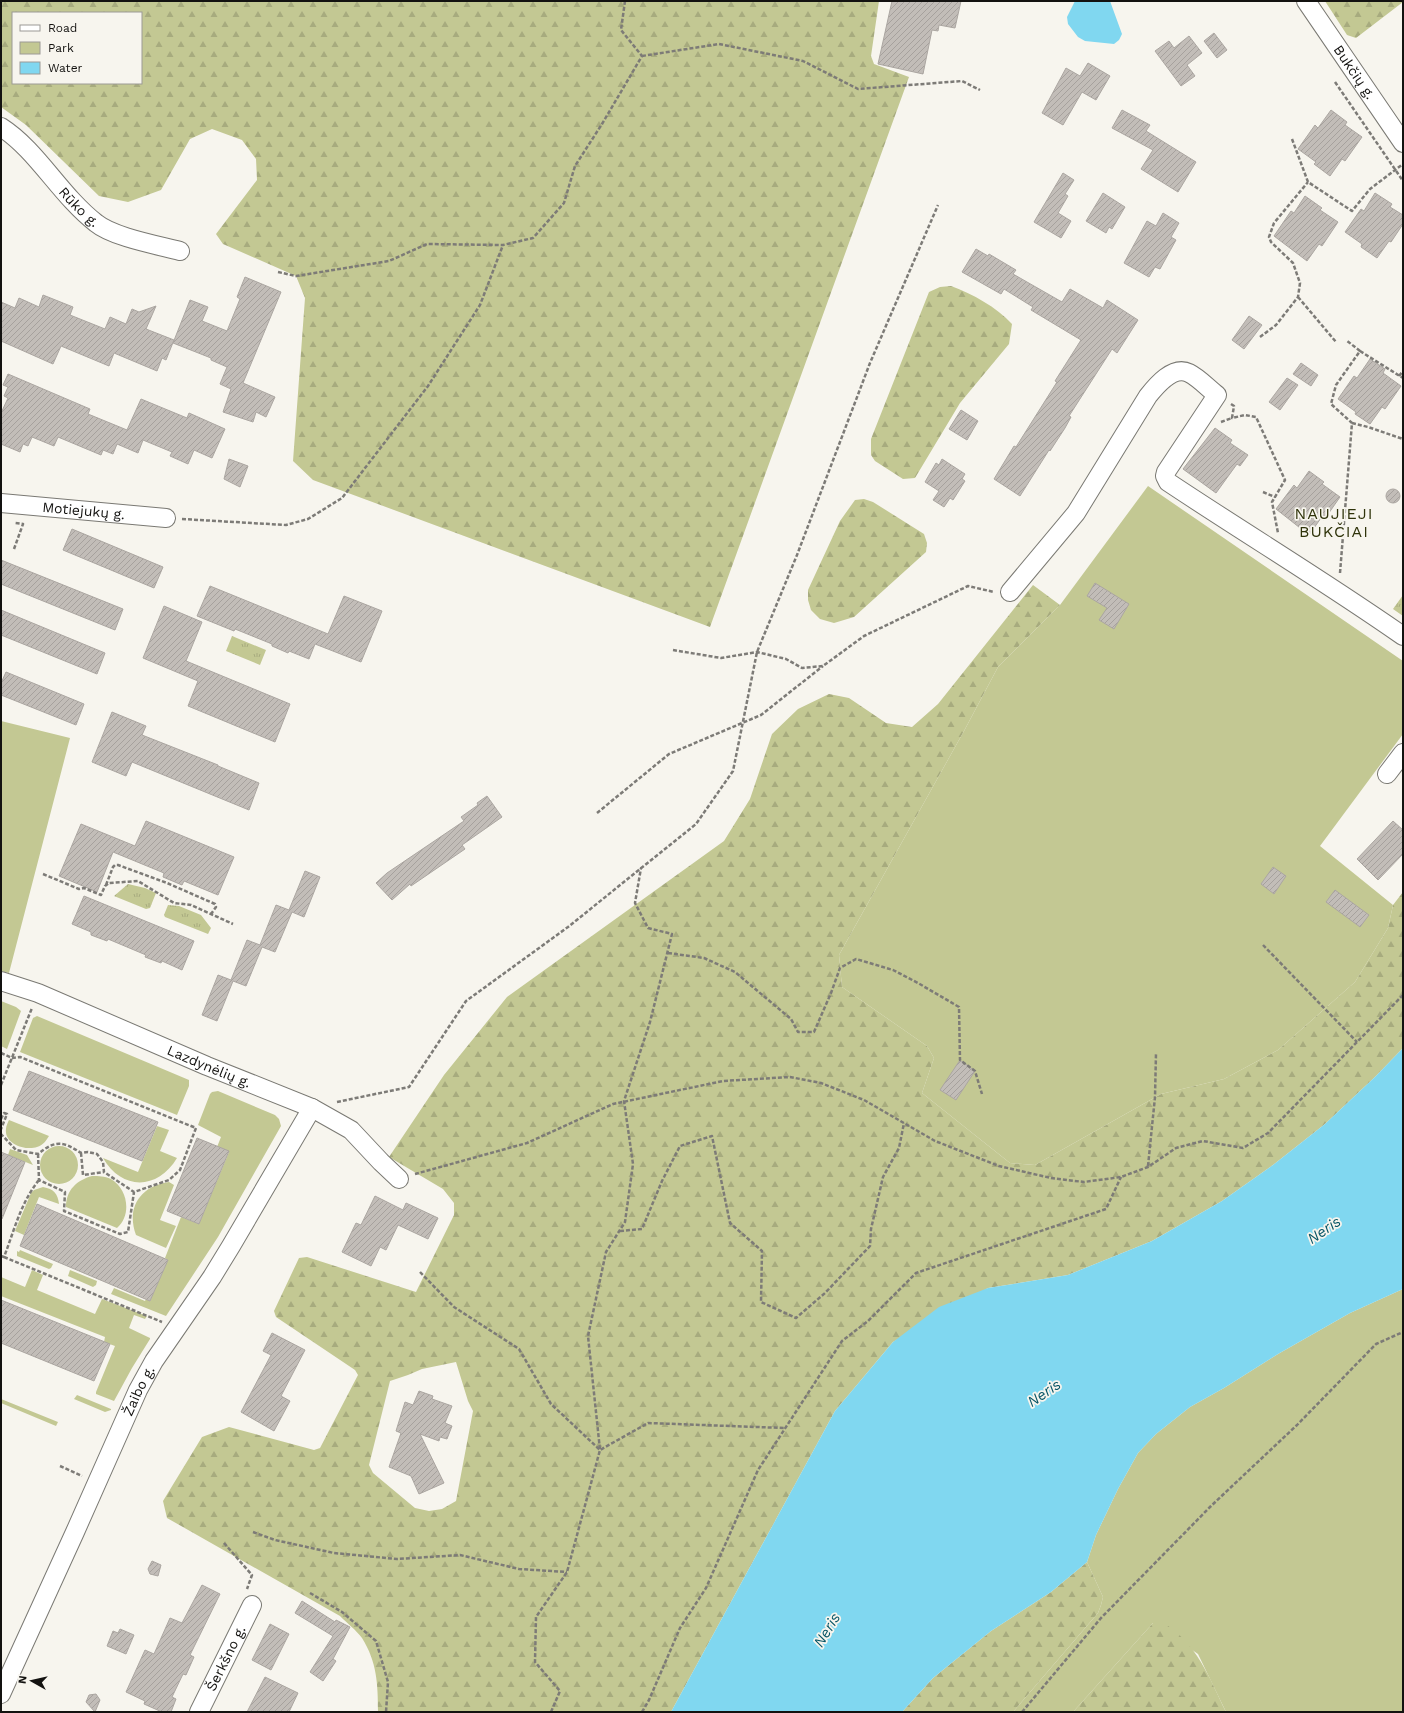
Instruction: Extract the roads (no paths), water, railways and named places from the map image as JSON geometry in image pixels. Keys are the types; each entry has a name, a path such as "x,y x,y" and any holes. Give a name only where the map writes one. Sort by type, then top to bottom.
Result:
{"street":[{"name":"Bukčių g.","path":"1306,1 1403,143"},
{"name":"Rūko g.","path":"1,127 8,131 32,154 62,191 96,224 116,233 180,251"},
{"path":"1010,592 1076,514 1148,396 1162,379 1183,371 1189,373 1217,395 1166,472 1165,476 1168,482 1403,636"},
{"name":"Motiejukų g.","path":"1,503 166,518"},
{"path":"1387,774 1403,753"},
{"name":"Lazdynėlių g.","path":"1,980 38,993 200,1063 312,1108 351,1130 381,1162 399,1178"},
{"name":"Žaibo g.","path":"1,1694 76,1532 138,1390 154,1361 212,1277 312,1108"},
{"name":"Šerkšno g.","path":"199,1712 252,1605"}],"water":[{"path":"1075,1 1110,1 1122,34 1119,40 1114,44 1085,41 1078,37 1068,24 1067,17"},
{"name":"Neris","path":"1403,1048 1403,1289 1350,1313 1278,1354 1224,1388 1190,1407 1156,1434 1138,1453 1118,1489 1096,1535 1087,1562 1051,1592 991,1631 933,1678 902,1712 671,1712 835,1411 893,1342 939,1307 988,1288 1068,1275 1152,1241 1222,1201 1273,1165 1325,1124 1376,1076"}],"district":[{"name":"NAUJIEJI BUKČIAI","path":"1334,522"}]}
